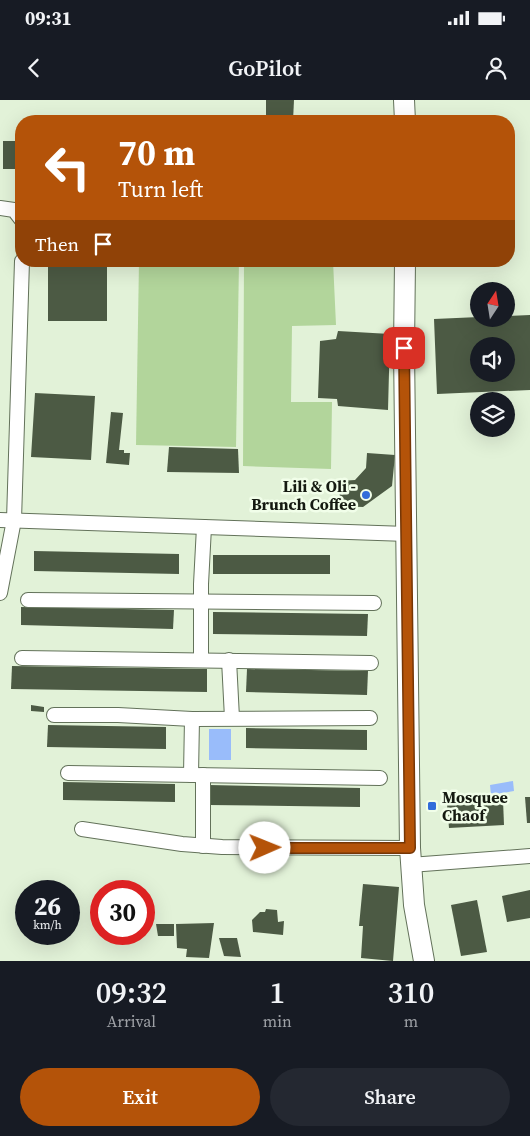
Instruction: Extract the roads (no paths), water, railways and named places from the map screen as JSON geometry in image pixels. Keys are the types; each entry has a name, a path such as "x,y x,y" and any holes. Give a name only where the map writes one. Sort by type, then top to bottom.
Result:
{"street":[{"path":"404,100 405,115"},
{"path":"0,208 8,208 15,211"},
{"path":"0,593 7,520 22,267"},
{"path":"405,267 410,856 414,905 424,961"},
{"path":"7,520 407,534"},
{"path":"201,660 204,527"},
{"path":"28,600 374,603"},
{"path":"22,658 371,663"},
{"path":"229,660 232,718"},
{"path":"54,715 192,718 370,718"},
{"path":"192,718 203,846"},
{"path":"68,773 380,778"},
{"path":"82,829 203,846 410,856 530,856"}],"water":[{"path":"209,729 231,729 231,760 209,760"},
{"path":"513,781 514,791 491,795 490,785"}],"place":[{"name":"Lili & Oli - Brunch Coffee","path":"366,495"},
{"name":"Mosquee Chaof","path":"432,806"}]}
